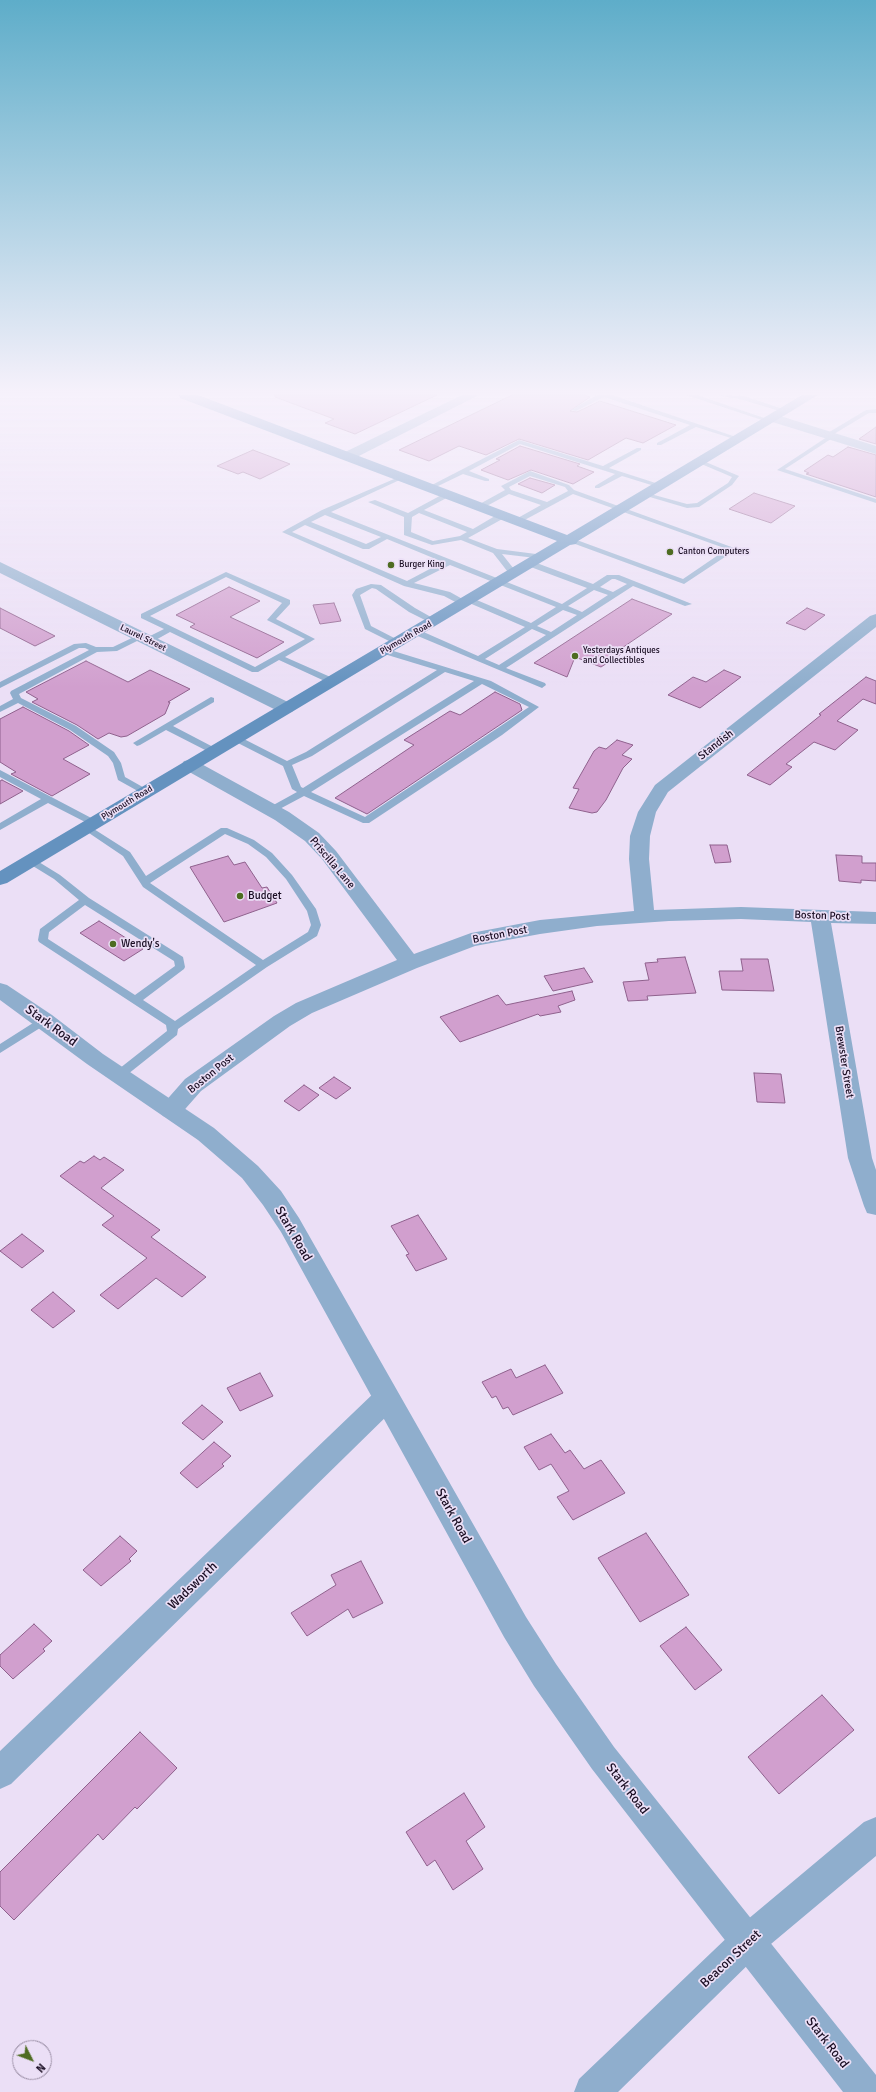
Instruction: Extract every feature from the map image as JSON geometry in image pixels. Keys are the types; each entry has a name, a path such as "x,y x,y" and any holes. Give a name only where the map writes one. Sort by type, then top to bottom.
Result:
{"main road":[{"path":"446,493 571,541"},
{"name":"Plymouth Road","path":"0,879 235,738 651,493"}],"street":[{"name":"Laurel Street","path":"0,567 286,708"},
{"name":"Standish","path":"645,917 639,858 640,836 647,812 662,789 876,619"},
{"name":"Priscilla Lane","path":"190,765 272,810 301,829 328,855 410,963"},
{"name":"Boston Post","path":"171,1110 193,1085 282,1021 326,998 453,946 502,934 540,927 645,917 741,913 876,918"},
{"name":"Brewster Street","path":"820,916 860,1158 876,1206"},
{"name":"Stark Road","path":"3,996 44,1020 119,1075 226,1149 250,1172 272,1198 290,1225 386,1399 515,1627 545,1675 603,1758 866,2092"},
{"name":"Wadsworth","path":"0,1773 386,1399"},
{"name":"Beacon Street","path":"592,2092 748,1942 876,1834"}],"lane":[{"path":"369,493 304,522 286,532 407,584 447,594 552,635"},
{"path":"480,506 506,493"},
{"path":"513,493 547,505"},
{"path":"519,521 571,493"},
{"path":"571,541 684,582 732,550 574,493"},
{"path":"647,495 687,506 699,505 717,493"},
{"path":"850,493 876,501"},
{"path":"372,502 408,516 450,494"},
{"path":"419,511 474,532"},
{"path":"326,512 499,583 582,615"},
{"path":"408,516 407,533 432,543 462,538 503,515"},
{"path":"304,522 366,547 386,537"},
{"path":"462,538 496,551 538,560 592,587 614,595"},
{"path":"496,551 514,574"},
{"path":"407,584 449,562"},
{"path":"226,574 287,602 271,620 311,639 278,657 255,670 144,616 226,574"},
{"path":"479,659 610,577 633,583 688,604"},
{"path":"500,668 633,583"},
{"path":"398,642 368,627 356,595 358,591 371,586 378,587 412,610 434,621"},
{"path":"0,709 16,696 95,650 114,649 170,629"},
{"path":"416,632 542,685"},
{"path":"95,650 86,645 77,646 0,685 16,696 73,728 111,754 117,763 121,778 145,792"},
{"path":"235,738 287,764 297,789 366,821 499,733 535,706 480,681 384,651"},
{"path":"278,657 332,681"},
{"path":"287,764 309,754 443,670"},
{"path":"272,810 304,792 480,681"},
{"path":"137,743 211,700"},
{"path":"166,726 214,751"},
{"path":"0,773 90,825 127,854 144,882 156,892 263,965"},
{"path":"0,827 48,800"},
{"path":"144,882 224,830 251,842 270,855 289,878 312,911 316,925 313,934 263,965 172,1028"},
{"path":"31,861 58,878 85,900 179,959 180,967 135,1000"},
{"path":"85,900 44,931 43,940 172,1023 173,1032 119,1075"},
{"path":"0,1049 44,1020"}],"building":[{"path":"754,493 795,506 771,523 729,509"},
{"path":"863,493 876,493 876,497"},
{"path":"229,587 260,601 230,617 284,642 257,658 190,627 195,624 176,615"},
{"path":"632,599 672,614 616,652 621,654 601,667 575,657 567,677 534,663"},
{"path":"334,603 341,621 320,624 313,605"},
{"path":"0,608 55,636 35,646 0,628"},
{"path":"807,608 825,615 805,630 786,623"},
{"path":"86,661 128,682 150,670 190,689 168,702 170,702 165,714 127,736 121,737 109,733 98,739 77,725 32,702 38,699 26,692"},
{"path":"724,670 741,677 700,708 668,695 693,677 706,682"},
{"path":"866,677 876,681 876,704 863,699 837,721 858,730 835,750 814,742 786,764 792,767 770,785 747,775 821,715 819,714"},
{"path":"495,692 520,704 522,710 367,814 335,798 414,745 404,740 450,711 460,715"},
{"path":"23,707 69,731 89,745 63,759 90,774 52,796 11,774 16,772 0,762 0,719"},
{"path":"617,740 633,745 622,755 632,759 623,768 606,800 597,812 592,813 569,808 579,789 573,788 594,751 599,747 606,749"},
{"path":"2,780 23,791 0,804 0,781"},
{"path":"710,845 727,845 731,862 715,863"},
{"path":"836,855 862,856 862,863 876,863 876,881 861,880 861,883 839,881"},
{"name":"Budget","path":"228,856 234,865 245,862 262,888 267,887 277,903 224,922 190,867"},
{"name":"Wendy's","path":"99,921 143,949 124,961 80,933"},
{"path":"685,957 696,993 647,996 648,1000 628,1001 623,982 649,980 645,963 658,962 657,959"},
{"path":"741,959 768,959 774,991 722,990 719,971 743,971"},
{"path":"584,968 593,982 553,991 544,976"},
{"path":"572,991 575,1000 558,1006 561,1012 540,1016 538,1014 460,1042 440,1017 498,995 506,1005"},
{"path":"754,1073 781,1074 785,1103 757,1102"},
{"path":"334,1077 351,1088 336,1099 319,1088"},
{"path":"304,1085 319,1095 299,1111 284,1101"},
{"path":"94,1156 100,1160 104,1157 124,1170 101,1188 160,1230 151,1237 206,1277 182,1297 156,1278 118,1309 100,1295 147,1258 102,1225 114,1216 60,1176 80,1161 84,1163"},
{"path":"418,1215 447,1259 416,1271 406,1255 409,1254 391,1226"},
{"path":"22,1234 44,1251 22,1268 0,1251"},
{"path":"53,1292 75,1311 53,1328 31,1310"},
{"path":"545,1365 563,1393 513,1415 508,1407 503,1409 496,1396 492,1398 482,1382 511,1369 516,1378"},
{"path":"260,1373 273,1396 240,1411 227,1388"},
{"path":"202,1405 223,1422 203,1440 182,1423"},
{"path":"551,1434 565,1453 570,1450 584,1469 601,1460 625,1493 573,1520 557,1497 569,1491 551,1464 539,1470 524,1447"},
{"path":"214,1442 231,1456 222,1464 224,1466 197,1488 180,1473"},
{"path":"646,1533 689,1595 640,1622 598,1558"},
{"path":"120,1536 137,1551 129,1559 131,1561 101,1586 83,1570"},
{"path":"361,1561 383,1603 353,1618 348,1609 307,1636 291,1613 336,1585 331,1575"},
{"path":"34,1624 52,1641 43,1649 45,1651 13,1679 0,1666 0,1655"},
{"path":"686,1627 722,1670 695,1690 660,1646"},
{"path":"822,1695 854,1730 779,1794 748,1757"},
{"path":"140,1732 177,1768 137,1809 135,1807 103,1840 98,1834 14,1920 0,1906 0,1872"},
{"path":"464,1793 485,1827 466,1841 483,1869 453,1890 435,1860 427,1866 406,1832"}],"place":[{"name":"Canton Computers","path":"670,552"},
{"name":"Burger King","path":"391,565"},
{"name":"Yesterdays Antiques and Collectibles","path":"575,656"},
{"name":"Budget","path":"240,896"},
{"name":"Wendy's","path":"113,944"}]}
